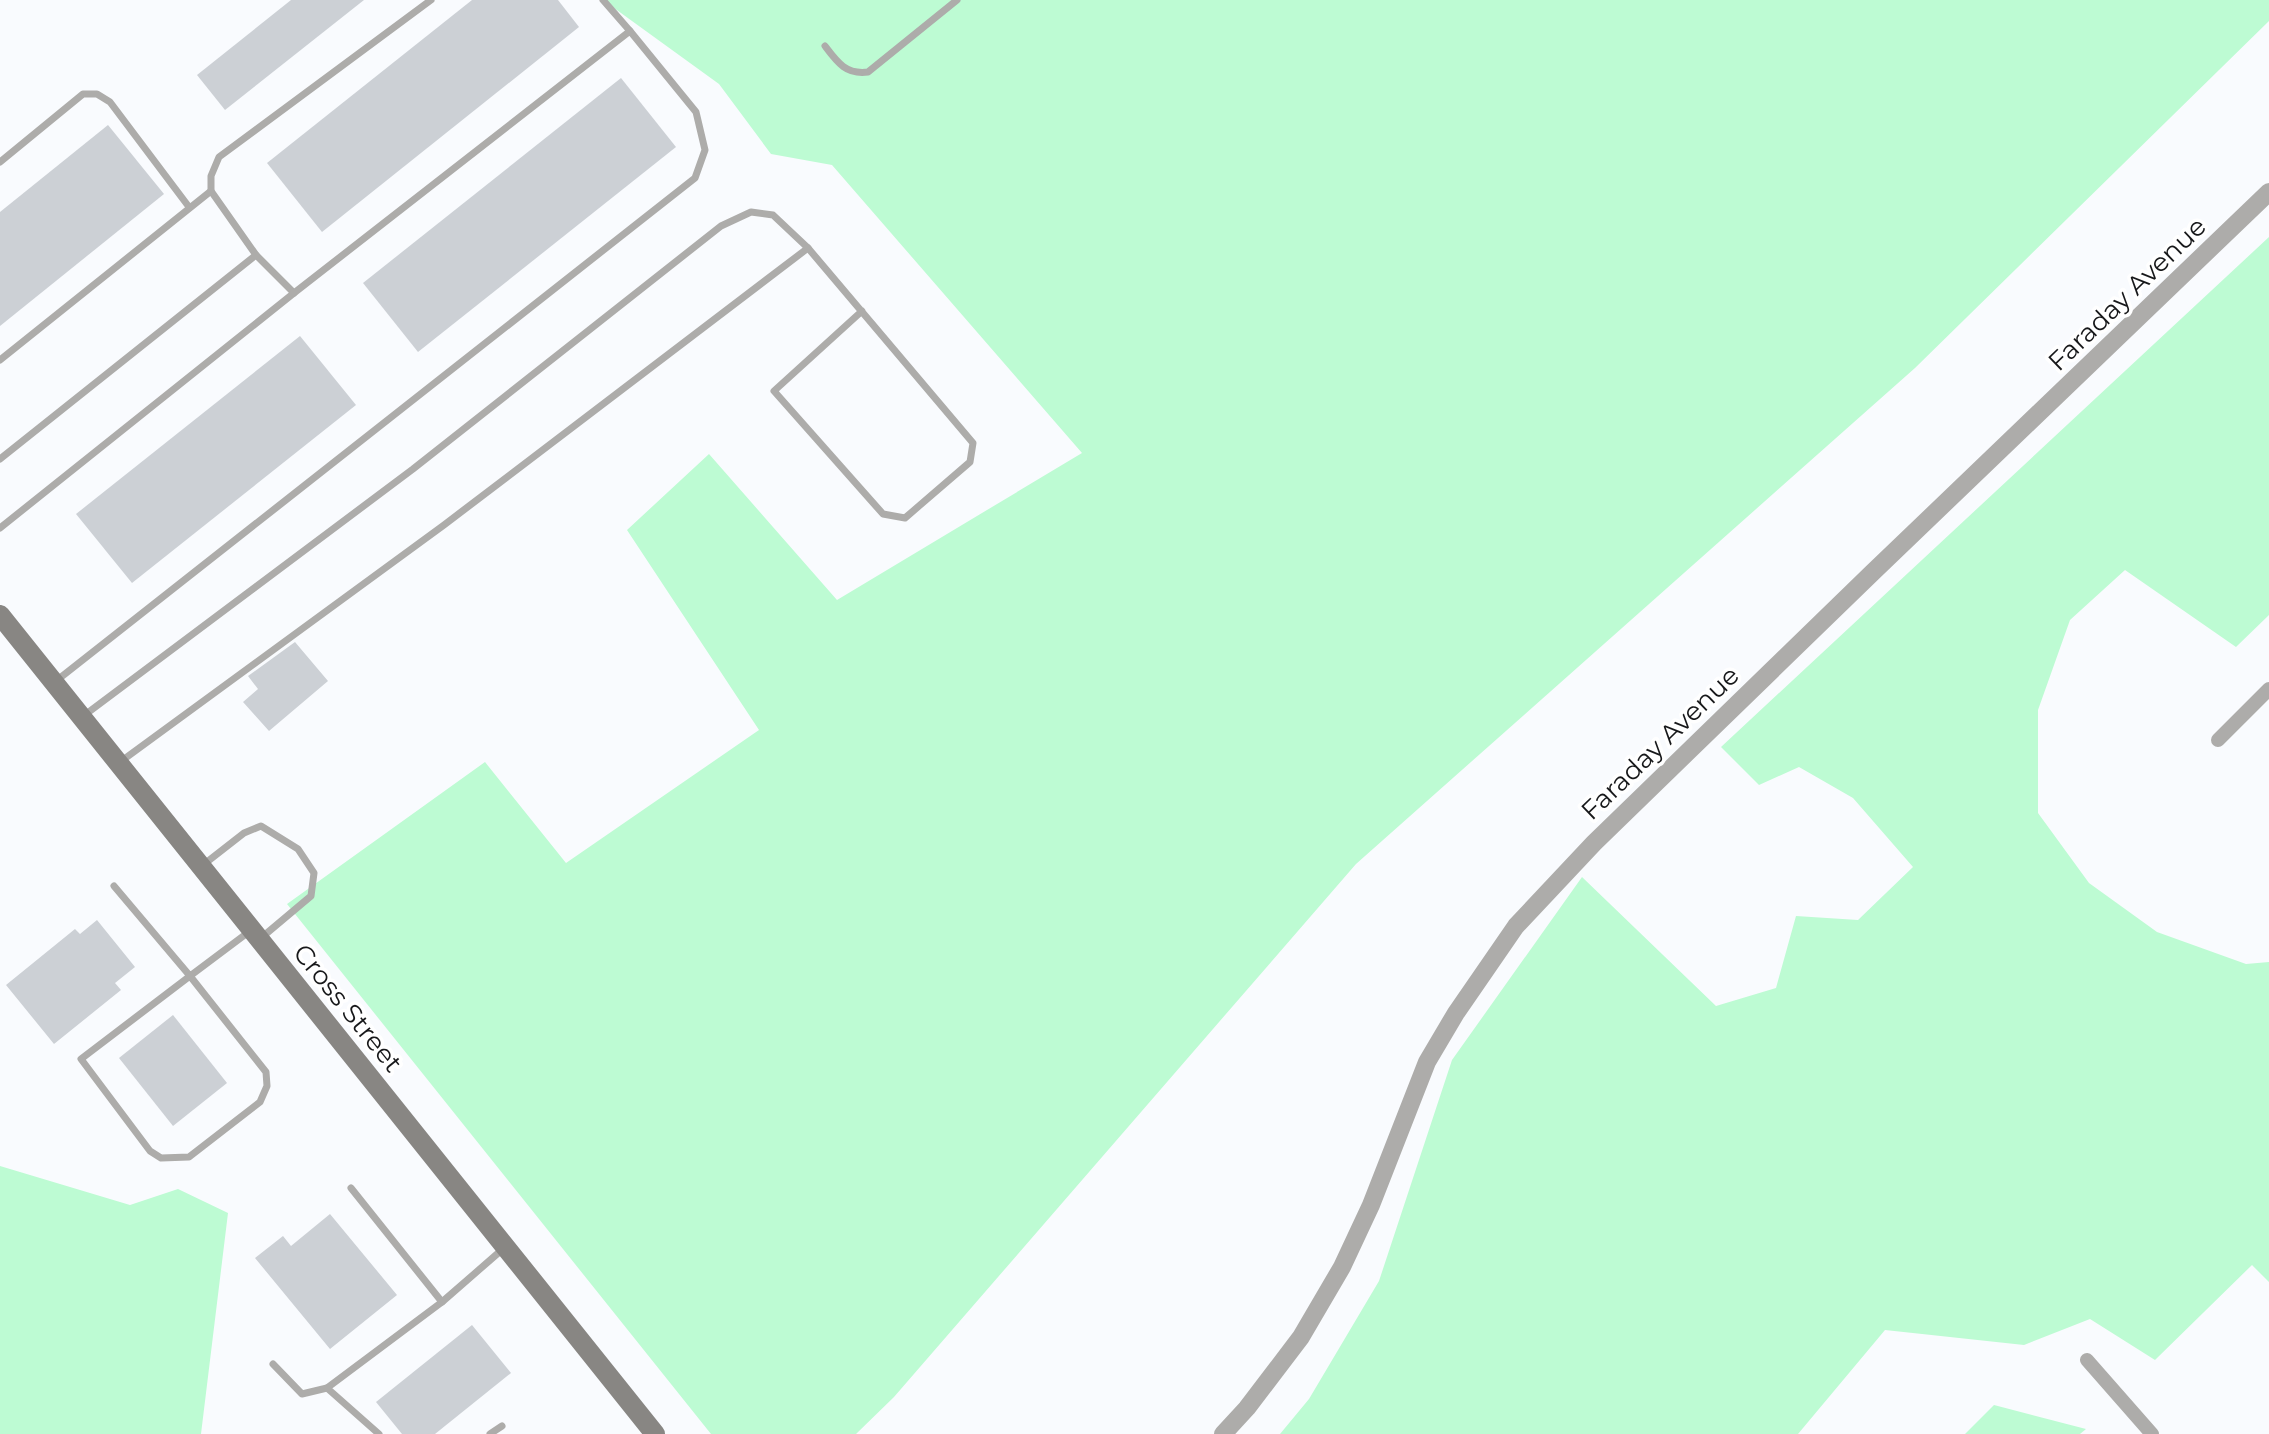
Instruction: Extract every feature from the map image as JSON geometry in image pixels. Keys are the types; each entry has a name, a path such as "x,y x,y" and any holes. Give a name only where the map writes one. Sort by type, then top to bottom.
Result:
{"main road":[{"name":"Cross Street","path":"0,615 655,1434"}],"street":[{"name":"Faraday Avenue","path":"1223,1434 1247,1408 1301,1337 1342,1267 1371,1205 1427,1062 1456,1013 1516,926 1605,832 2269,192"},
{"path":"2218,740 2269,689"},
{"path":"2087,1360 2152,1434"}],"lane":[{"path":"294,293 256,255 211,191 211,176 219,157 431,0"},
{"path":"54,683 695,178 705,150 696,112 603,0"},
{"path":"825,46 844,69 854,73 868,72 957,0"},
{"path":"0,528 294,293 630,31"},
{"path":"0,162 83,94 97,94 110,102 189,207"},
{"path":"0,360 211,191"},
{"path":"82,717 413,469 721,226 751,212 773,215 808,248 862,311 973,443 970,462 905,518 883,514 774,391 862,311"},
{"path":"119,763 444,525 808,248"},
{"path":"0,459 256,255"},
{"path":"114,886 190,976 266,1072 267,1086 260,1102 189,1157 161,1158 150,1151 81,1059 190,976 311,896 314,873 298,849 261,826 244,833 201,866"},
{"path":"351,1188 442,1302"},
{"path":"273,1364 302,1394 327,1388 442,1302 506,1247"},
{"path":"327,1388 379,1434"},
{"path":"490,1434 502,1426"}],"green space":[{"path":"603,0 2269,0 2269,21 1915,368 1356,864 894,1397 856,1434 711,1434 287,904 485,762 566,863 759,730 627,530 709,454 837,600 1082,453 832,165 771,154 719,84"},
{"path":"2269,237 2269,615 2236,647 2125,570 2070,620 2038,710 2038,813 2089,883 2157,932 2246,964 2269,962 2269,1282 2252,1265 2155,1360 2090,1319 2024,1345 1885,1330 1798,1434 1280,1434 1309,1399 1379,1281 1452,1060 1582,877 1716,1006 1776,988 1796,916 1858,920 1913,867 1853,798 1799,767 1759,785 1721,747"},
{"path":"0,1166 130,1205 178,1189 228,1213 201,1434 0,1434"},
{"path":"1994,1405 2086,1429 2080,1434 1965,1434"}],"building":[{"path":"291,0 364,0 225,110 197,75"},
{"path":"472,0 558,0 579,27 322,232 267,163"},
{"path":"621,78 676,147 418,352 363,283"},
{"path":"108,125 164,194 0,326 0,212"},
{"path":"300,336 356,405 132,583 76,514"},
{"path":"295,642 328,681 269,731 243,702 258,689 248,676"},
{"path":"97,920 135,967 115,983 121,990 54,1044 6,985 75,929 80,934"},
{"path":"173,1015 227,1083 173,1126 119,1058"},
{"path":"330,1214 397,1295 330,1349 255,1258 283,1236 291,1246"},
{"path":"472,1325 511,1373 435,1434 402,1434 376,1402"}]}
